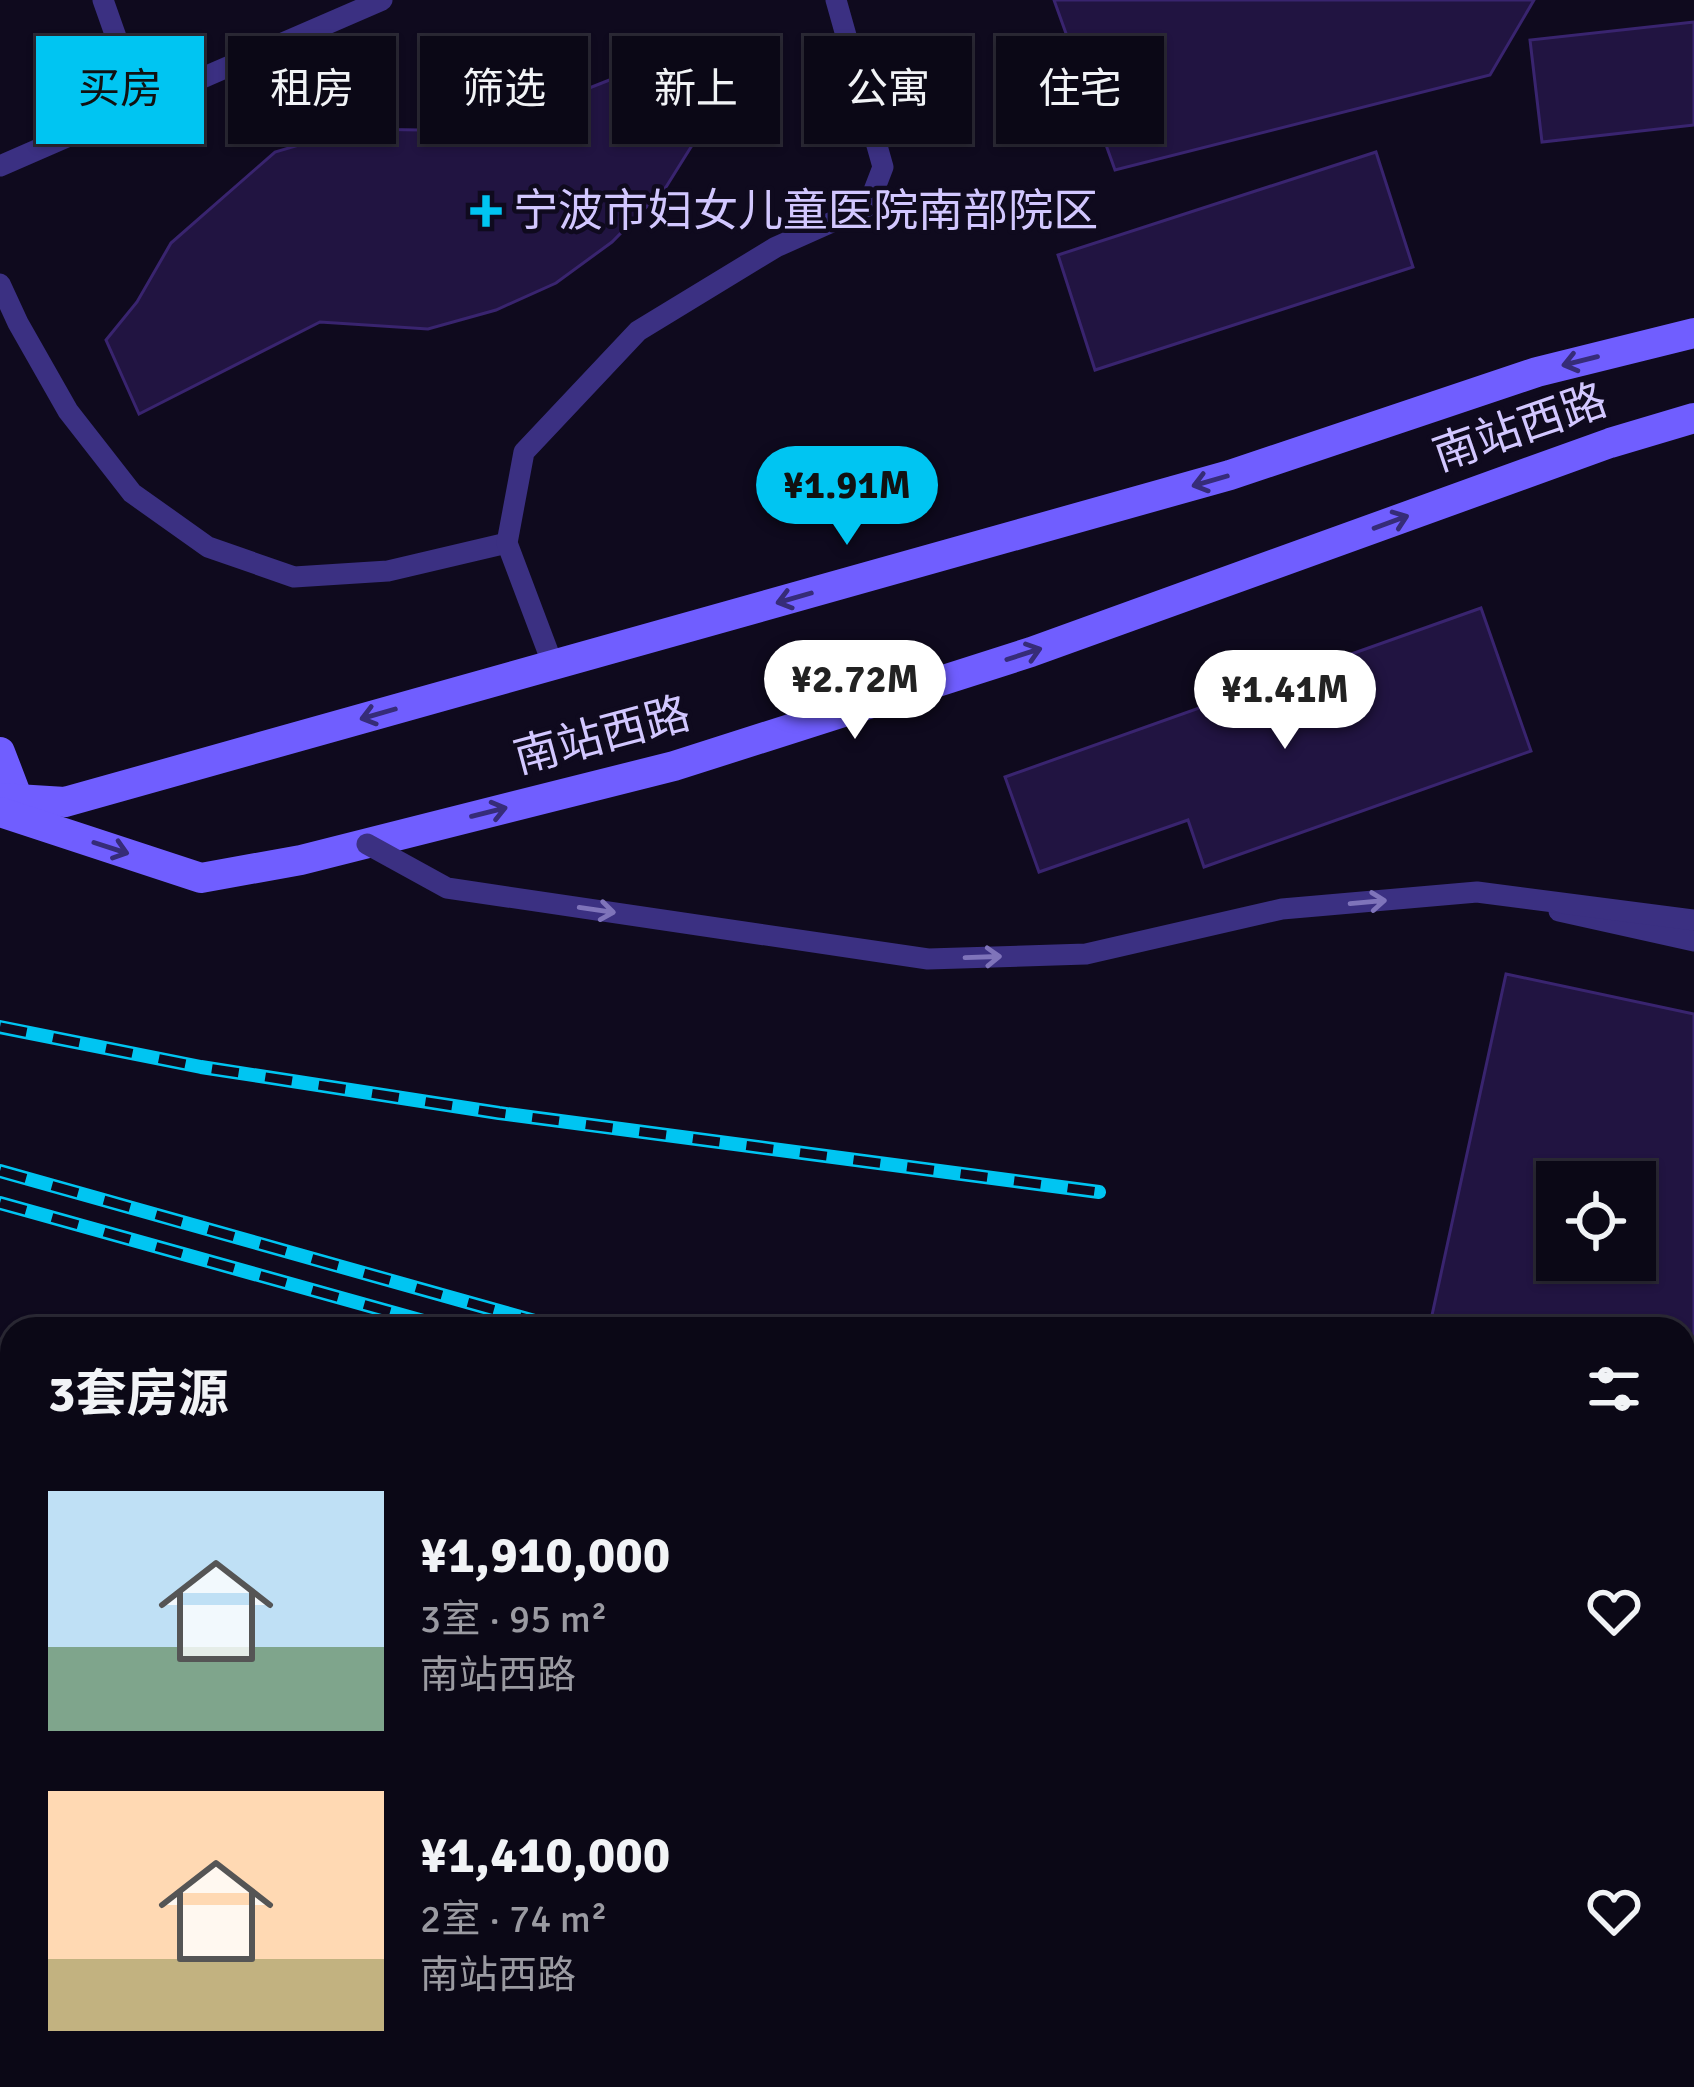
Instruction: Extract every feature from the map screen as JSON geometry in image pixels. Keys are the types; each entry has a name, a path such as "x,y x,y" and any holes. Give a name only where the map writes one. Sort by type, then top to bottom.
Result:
{"main road":[{"name":"南站西路","path":"6,803 65,802 1230,475 1537,371 1694,333"},
{"name":"南站西路","path":"6,803 201,878 301,860 674,766 1053,644 1610,443 1694,418"},
{"path":"0,752 6,803"}],"lane":[{"path":"103,0 116,36"},
{"path":"204,77 382,0"},
{"path":"554,665 507,543 524,452 638,331 776,247 868,206 883,167 836,0"},
{"path":"0,166 50,144"},
{"path":"0,284 68,411 132,493 208,547 294,577 388,571 507,543"},
{"path":"367,844 447,888 928,959 1086,954 1282,909 1477,892 1694,920"},
{"path":"1477,892 1694,941"}],"building":[{"path":"1054,0 1534,0 1490,75 1115,170 1106,144 1164,144 1164,36 1067,36"},
{"path":"1694,22 1694,125 1542,142 1530,40"},
{"path":"612,79 612,144 693,144 666,187 612,242 556,283 496,310 428,329 320,322 139,414 106,340 137,302 171,243 275,152 302,144 396,144 396,130 420,130 420,144 588,144 588,88"},
{"path":"1376,152 1413,267 1095,370 1058,255"},
{"path":"1481,608 1531,751 1204,867 1188,820 1039,872 1005,777"},
{"path":"1506,974 1694,1014 1694,1317 1432,1317"}],"railway":[{"path":"0,1027 201,1067 499,1113 1099,1192"},
{"path":"0,1171 520,1317"},
{"path":"0,1203 409,1317"}],"place":[{"name":"宁波市妇女儿童医院南部院区","path":"486,211"}]}
